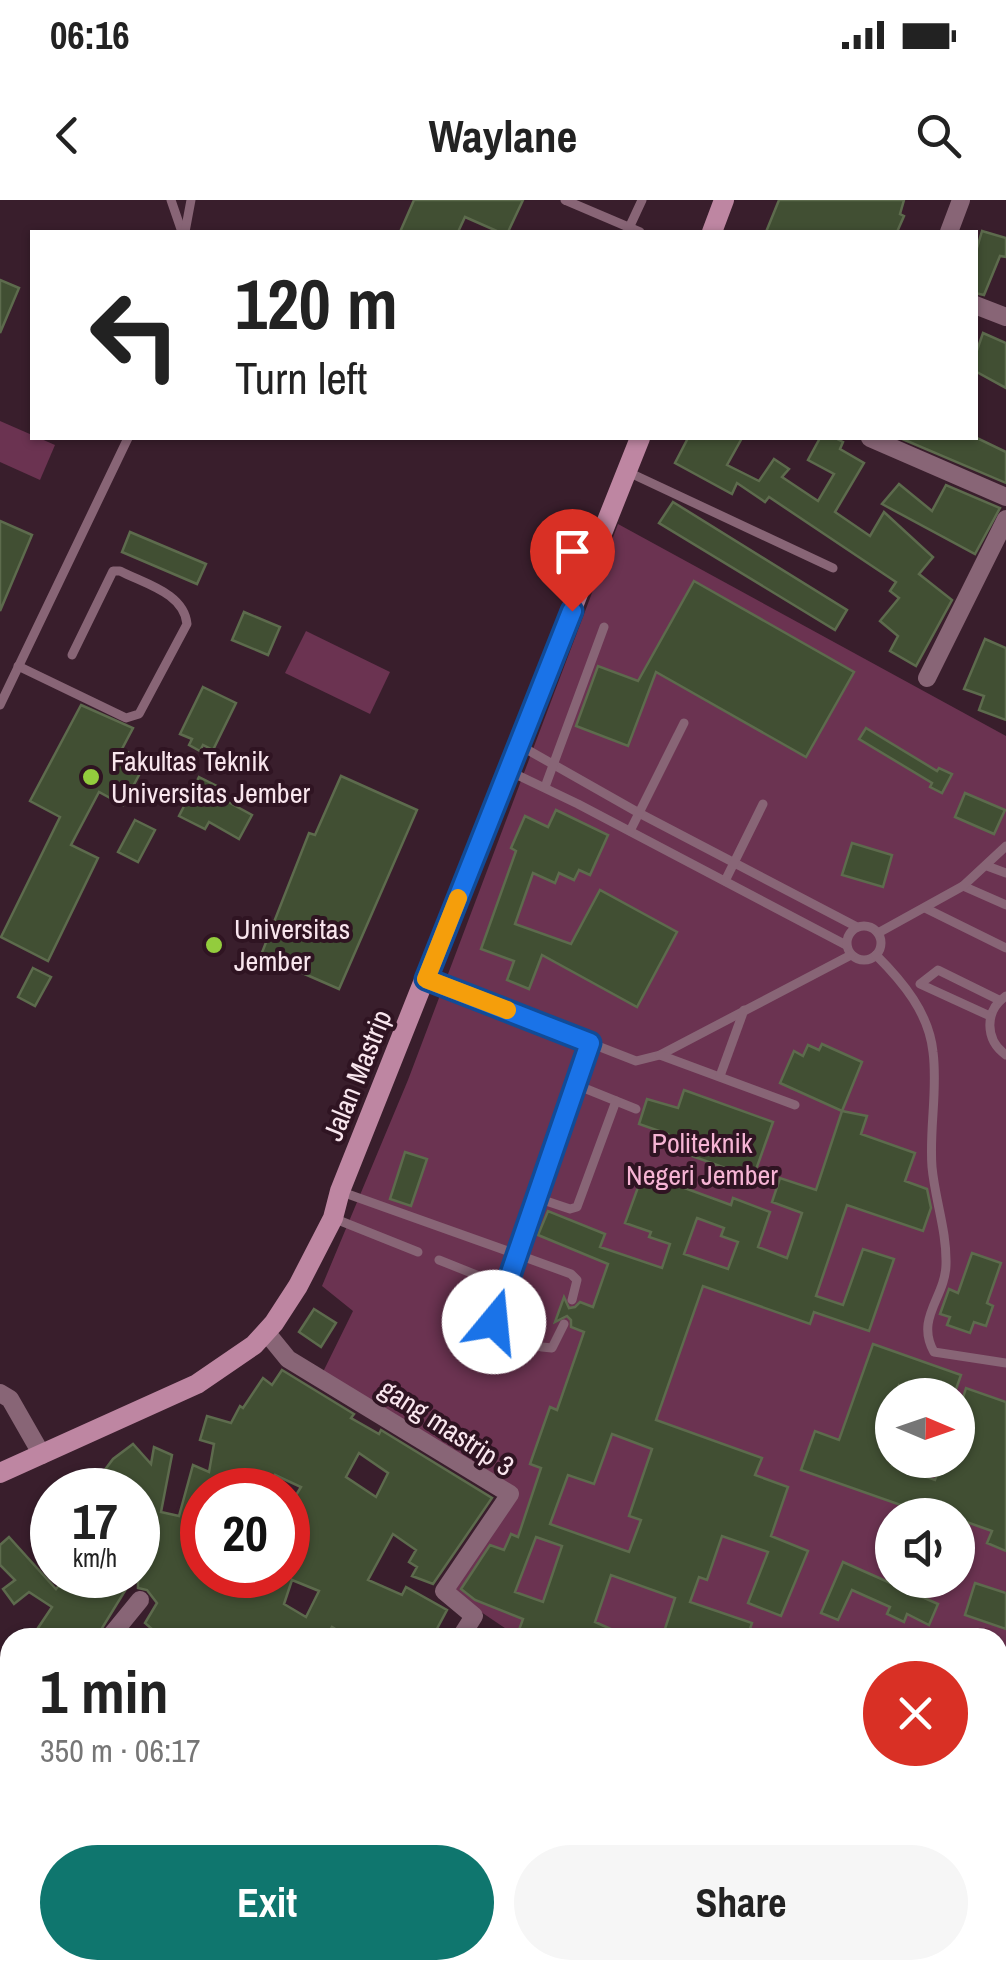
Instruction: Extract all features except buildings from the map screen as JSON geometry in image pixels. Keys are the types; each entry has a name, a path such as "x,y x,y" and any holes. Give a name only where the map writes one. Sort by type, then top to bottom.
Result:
{"main road":[{"path":"713,230 724,200"},
{"name":"Jalan Mastrip","path":"0,1472 38,1446 197,1384 254,1346 292,1296 333,1218 340,1191 639,440"}],"street":[{"path":"950,230 961,200"},
{"path":"978,306 1006,317"},
{"path":"875,440 1006,496"},
{"path":"927,678 1006,519"},
{"name":"gang mastrip 3","path":"266,1332 288,1358 510,1494 444,1590 474,1616 466,1628"},
{"path":"5,1396 38,1446"},
{"path":"117,1628 140,1600"}],"lane":[{"path":"171,200 182,230"},
{"path":"184,230 191,200"},
{"path":"565,200 634,230 642,200"},
{"path":"0,705 127,440"},
{"path":"628,472 833,568"},
{"path":"18,666 126,718 139,714 187,624 186,611 175,598 113,571 72,655"},
{"path":"545,787 604,627"},
{"path":"630,831 684,723"},
{"path":"509,771 725,881 866,961 876,955 881,944 878,934 869,926 858,926 639,813 519,745"},
{"path":"725,881 763,804"},
{"path":"878,934 963,886 1006,846"},
{"path":"987,866 1006,874"},
{"path":"963,886 1006,905"},
{"path":"925,908 1006,948"},
{"path":"848,950 849,934 858,926"},
{"path":"426,979 636,1061 660,1055 848,950"},
{"path":"876,955 901,980 922,1016 934,1052 930,1140 946,1270 929,1317 927,1339 934,1352 1006,1364"},
{"path":"920,984 938,970 1002,998 990,1016 990,1036 1006,1056"},
{"path":"901,980 920,984 990,1016"},
{"path":"720,1076 744,1010"},
{"path":"564,1324 552,1348 542,1347 497,1329 494,1314 590,1043"},
{"path":"660,1055 795,1104"},
{"path":"574,1084 636,1109"},
{"path":"536,1198 570,1209 577,1207 616,1100"},
{"path":"340,1191 571,1274 577,1280 572,1300"},
{"path":"333,1218 418,1252"},
{"path":"439,1260 504,1286"}],"green space":[{"path":"0,421 30,434 30,440 55,445 40,480 0,462"},
{"name":"Politeknik Negeri Jember","path":"618,524 1006,736 1006,1628 505,1628 447,1589 514,1492 323,1372 353,1311 322,1286 408,1080"},
{"path":"306,631 390,672 370,714 285,673"}],"slow traffic":[{"path":"458,898 426,979 507,1010"}],"place":[{"name":"Fakultas Teknik Universitas Jember","path":"91,777"},
{"name":"Universitas Jember","path":"214,945"}],"route":[{"path":"494,1322 590,1043 426,979 572,611"}]}
